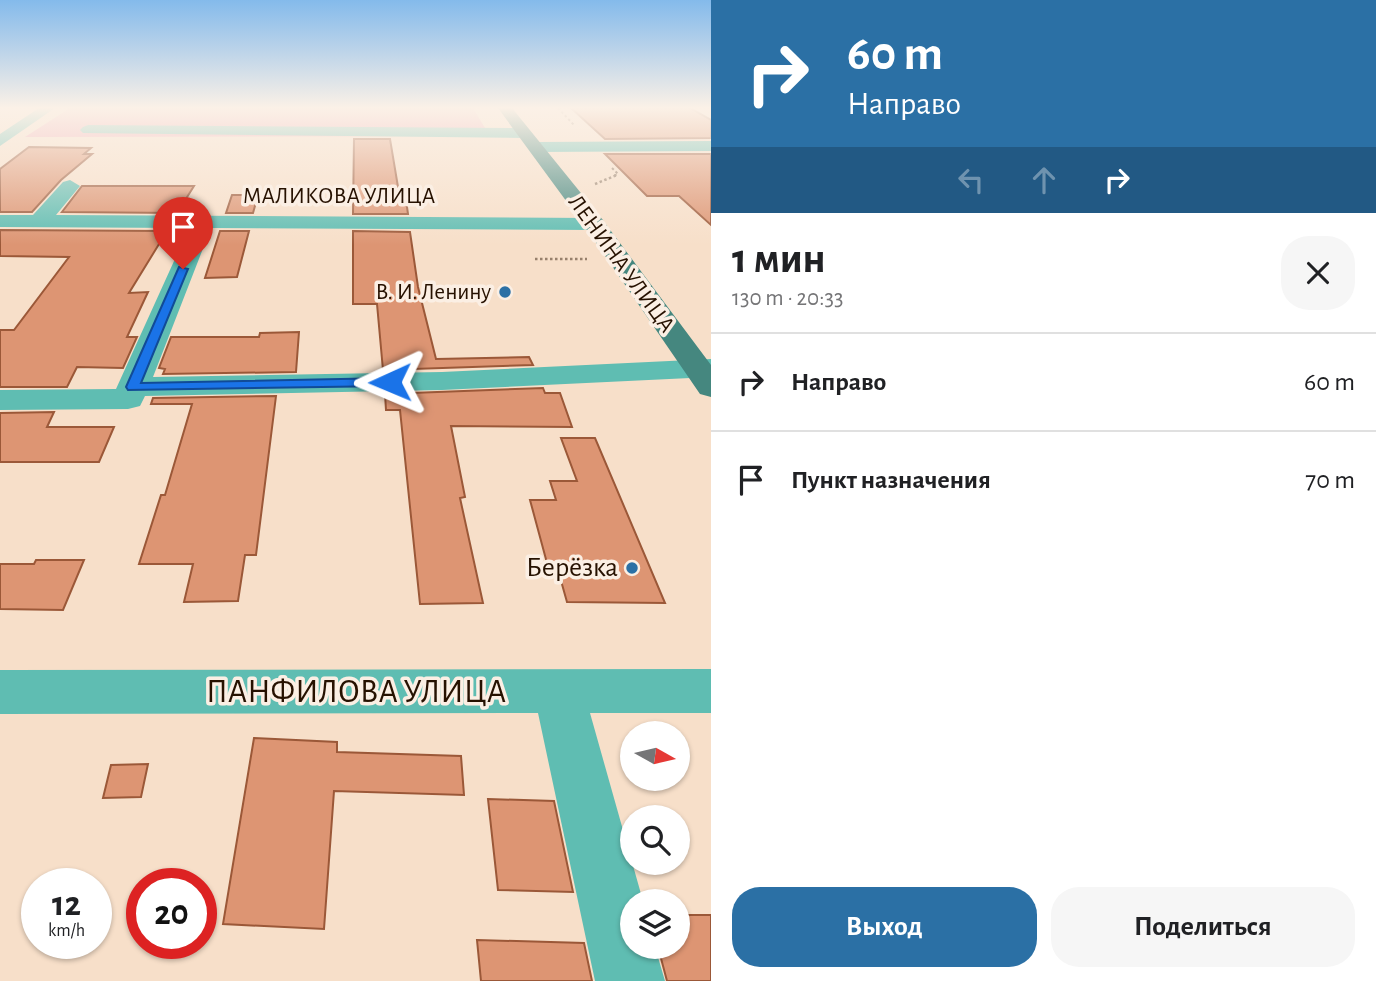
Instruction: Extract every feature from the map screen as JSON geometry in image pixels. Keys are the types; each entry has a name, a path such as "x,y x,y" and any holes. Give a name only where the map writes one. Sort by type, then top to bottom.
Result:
{"main road":[{"name":"ЛЕНИНА УЛИЦА","path":"543,154 706,375"}],"street":[{"path":"39,221 70,186"},
{"name":"МАЛИКОВА УЛИЦА","path":"0,221 594,224"},
{"path":"0,400 128,399 203,222"},
{"path":"133,387 706,375"},
{"name":"ПАНФИЛОВА УЛИЦА","path":"0,692 711,691"},
{"path":"559,692 630,981"}],"path":[{"path":"535,259 598,259"}],"building":[{"path":"20,154 92,154 61,180 32,212 0,212 0,169"},
{"path":"354,154 392,154 399,193 405,193 408,214 353,214"},
{"path":"605,154 711,154 711,225 679,196 647,196"},
{"path":"82,186 194,186 177,213 62,212"},
{"path":"232,195 258,195 253,213 226,213"},
{"path":"0,230 167,231 129,293 148,292 127,337 137,337 123,368 77,367 67,387 0,387 0,330 14,330 69,257 0,256"},
{"path":"220,231 249,231 237,277 205,278"},
{"path":"353,231 410,232 418,287 436,359 529,357 533,365 383,370 377,304 353,304"},
{"path":"299,332 296,372 163,374 165,369 159,368 171,337 259,337 260,333"},
{"path":"543,388 545,393 560,393 572,427 451,426 465,497 460,498 483,603 420,604 400,410 386,410 385,394"},
{"path":"276,396 256,555 245,555 238,601 184,602 193,564 139,564 161,495 165,495 192,404 151,404 153,398"},
{"path":"54,412 47,427 114,427 99,462 0,462 0,413"},
{"path":"561,438 595,438 665,603 567,602 556,563 547,563 530,500 556,500 550,481 577,481"},
{"path":"36,560 84,560 63,610 0,609 0,564 34,564"},
{"path":"254,738 337,742 337,752 461,756 464,795 334,791 324,929 223,924"},
{"path":"148,764 141,797 103,798 111,765"},
{"path":"488,799 554,801 573,892 498,890"},
{"path":"690,915 711,915 711,981 667,981 661,959 690,959"},
{"path":"477,940 584,943 592,981 481,981"}],"place":[{"name":"В. И. Ленину","path":"505,292"},
{"name":"Берёзка","path":"632,568"}],"route":[{"path":"183,269 133,387 390,382"}]}
